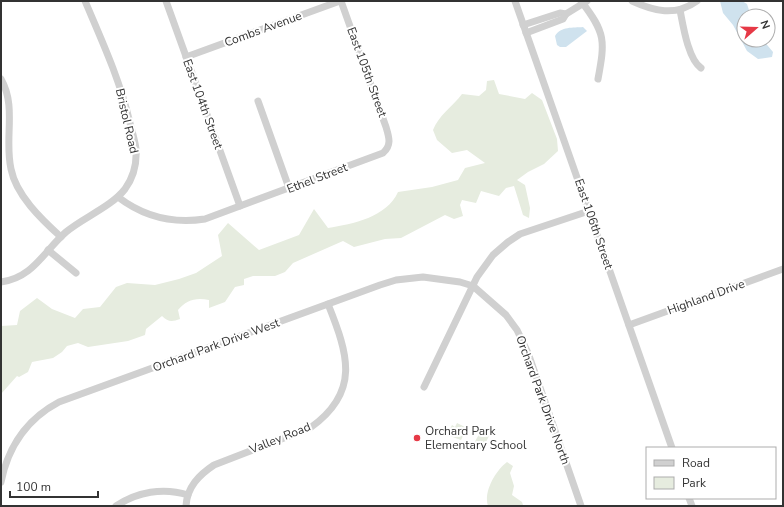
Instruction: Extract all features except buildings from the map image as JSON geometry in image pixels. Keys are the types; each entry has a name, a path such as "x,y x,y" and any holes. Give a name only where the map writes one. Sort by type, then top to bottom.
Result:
{"street":[{"name":"Bristol Road","path":"1,282 18,278 29,271 60,236 118,197 128,184 136,164 136,146 118,82 85,1"},
{"name":"East 104th Street","path":"166,1 240,206"},
{"name":"Combs Avenue","path":"186,57 340,1"},
{"name":"East 105th Street","path":"340,1 386,126 389,144"},
{"name":"East 106th Street","path":"515,1 672,447"},
{"path":"632,1 656,10 671,12 680,10 697,1"},
{"path":"526,33 563,20 566,14 584,2 598,25 604,40 598,79"},
{"path":"680,10 691,52 694,60 701,68"},
{"path":"523,25 560,13 566,14"},
{"path":"1,79 7,90 10,105 9,160 13,178 22,195 60,236"},
{"path":"258,101 289,188"},
{"name":"Ethel Street","path":"118,197 130,206 164,220 178,221 205,219 376,156 387,149 389,144"},
{"path":"424,387 473,286 493,255 517,236 543,225 589,211"},
{"path":"48,250 76,273"},
{"name":"Highland Drive","path":"629,325 783,269"},
{"name":"Orchard Park Drive West","path":"1,482 8,458 17,440 31,422 53,405 384,283 410,278 436,277 473,286"},
{"name":"Orchard Park Drive North","path":"473,286 506,315 521,338 581,506"},
{"name":"Valley Road","path":"186,506 188,495 201,474 214,465 310,428 321,420 333,407 342,391 346,369 344,348 328,304"},
{"path":"116,506 127,499 147,493 166,491 188,495"}],"green space":[{"path":"494,80 499,94 525,99 532,93 542,100 557,139 558,151 544,164 528,172 517,180 525,185 530,208 529,218 523,215 514,186 506,188 499,196 481,191 476,203 462,200 460,205 463,216 454,219 445,215 401,238 385,239 354,247 343,241 293,263 285,272 275,276 253,276 244,279 244,285 235,287 225,302 209,308 209,300 192,300 184,304 178,310 180,319 170,321 162,316 146,329 145,335 128,341 88,347 78,343 67,346 62,352 53,358 32,362 28,372 19,377 17,376 1,394 1,326 17,325 20,311 37,298 52,309 75,318 83,309 100,307 116,287 127,283 155,285 196,273 222,256 218,235 228,223 259,250 299,235 314,209 328,228 348,224 368,218 386,208 393,201 398,192 432,187 458,180 465,168 485,163 467,150 452,153 437,140 433,130 442,116 462,94 479,96 486,90 487,81"},
{"path":"457,423 467,428 461,440 447,435 452,425 455,427"},
{"path":"482,429 489,436 482,450 473,445"},
{"path":"507,462 513,466 510,473 514,486 512,495 522,502 523,505 488,506 487,494 489,488 499,470"}],"water":[{"path":"720,1 742,1 747,4 748,8 736,8 736,31 723,13"},
{"path":"583,27 587,31 566,47 560,47 557,45 555,36 560,31 568,28"},
{"path":"745,48 770,48 773,52 772,57 758,59"}],"place":[{"name":"Orchard Park Elementary School","path":"417,438"}]}
